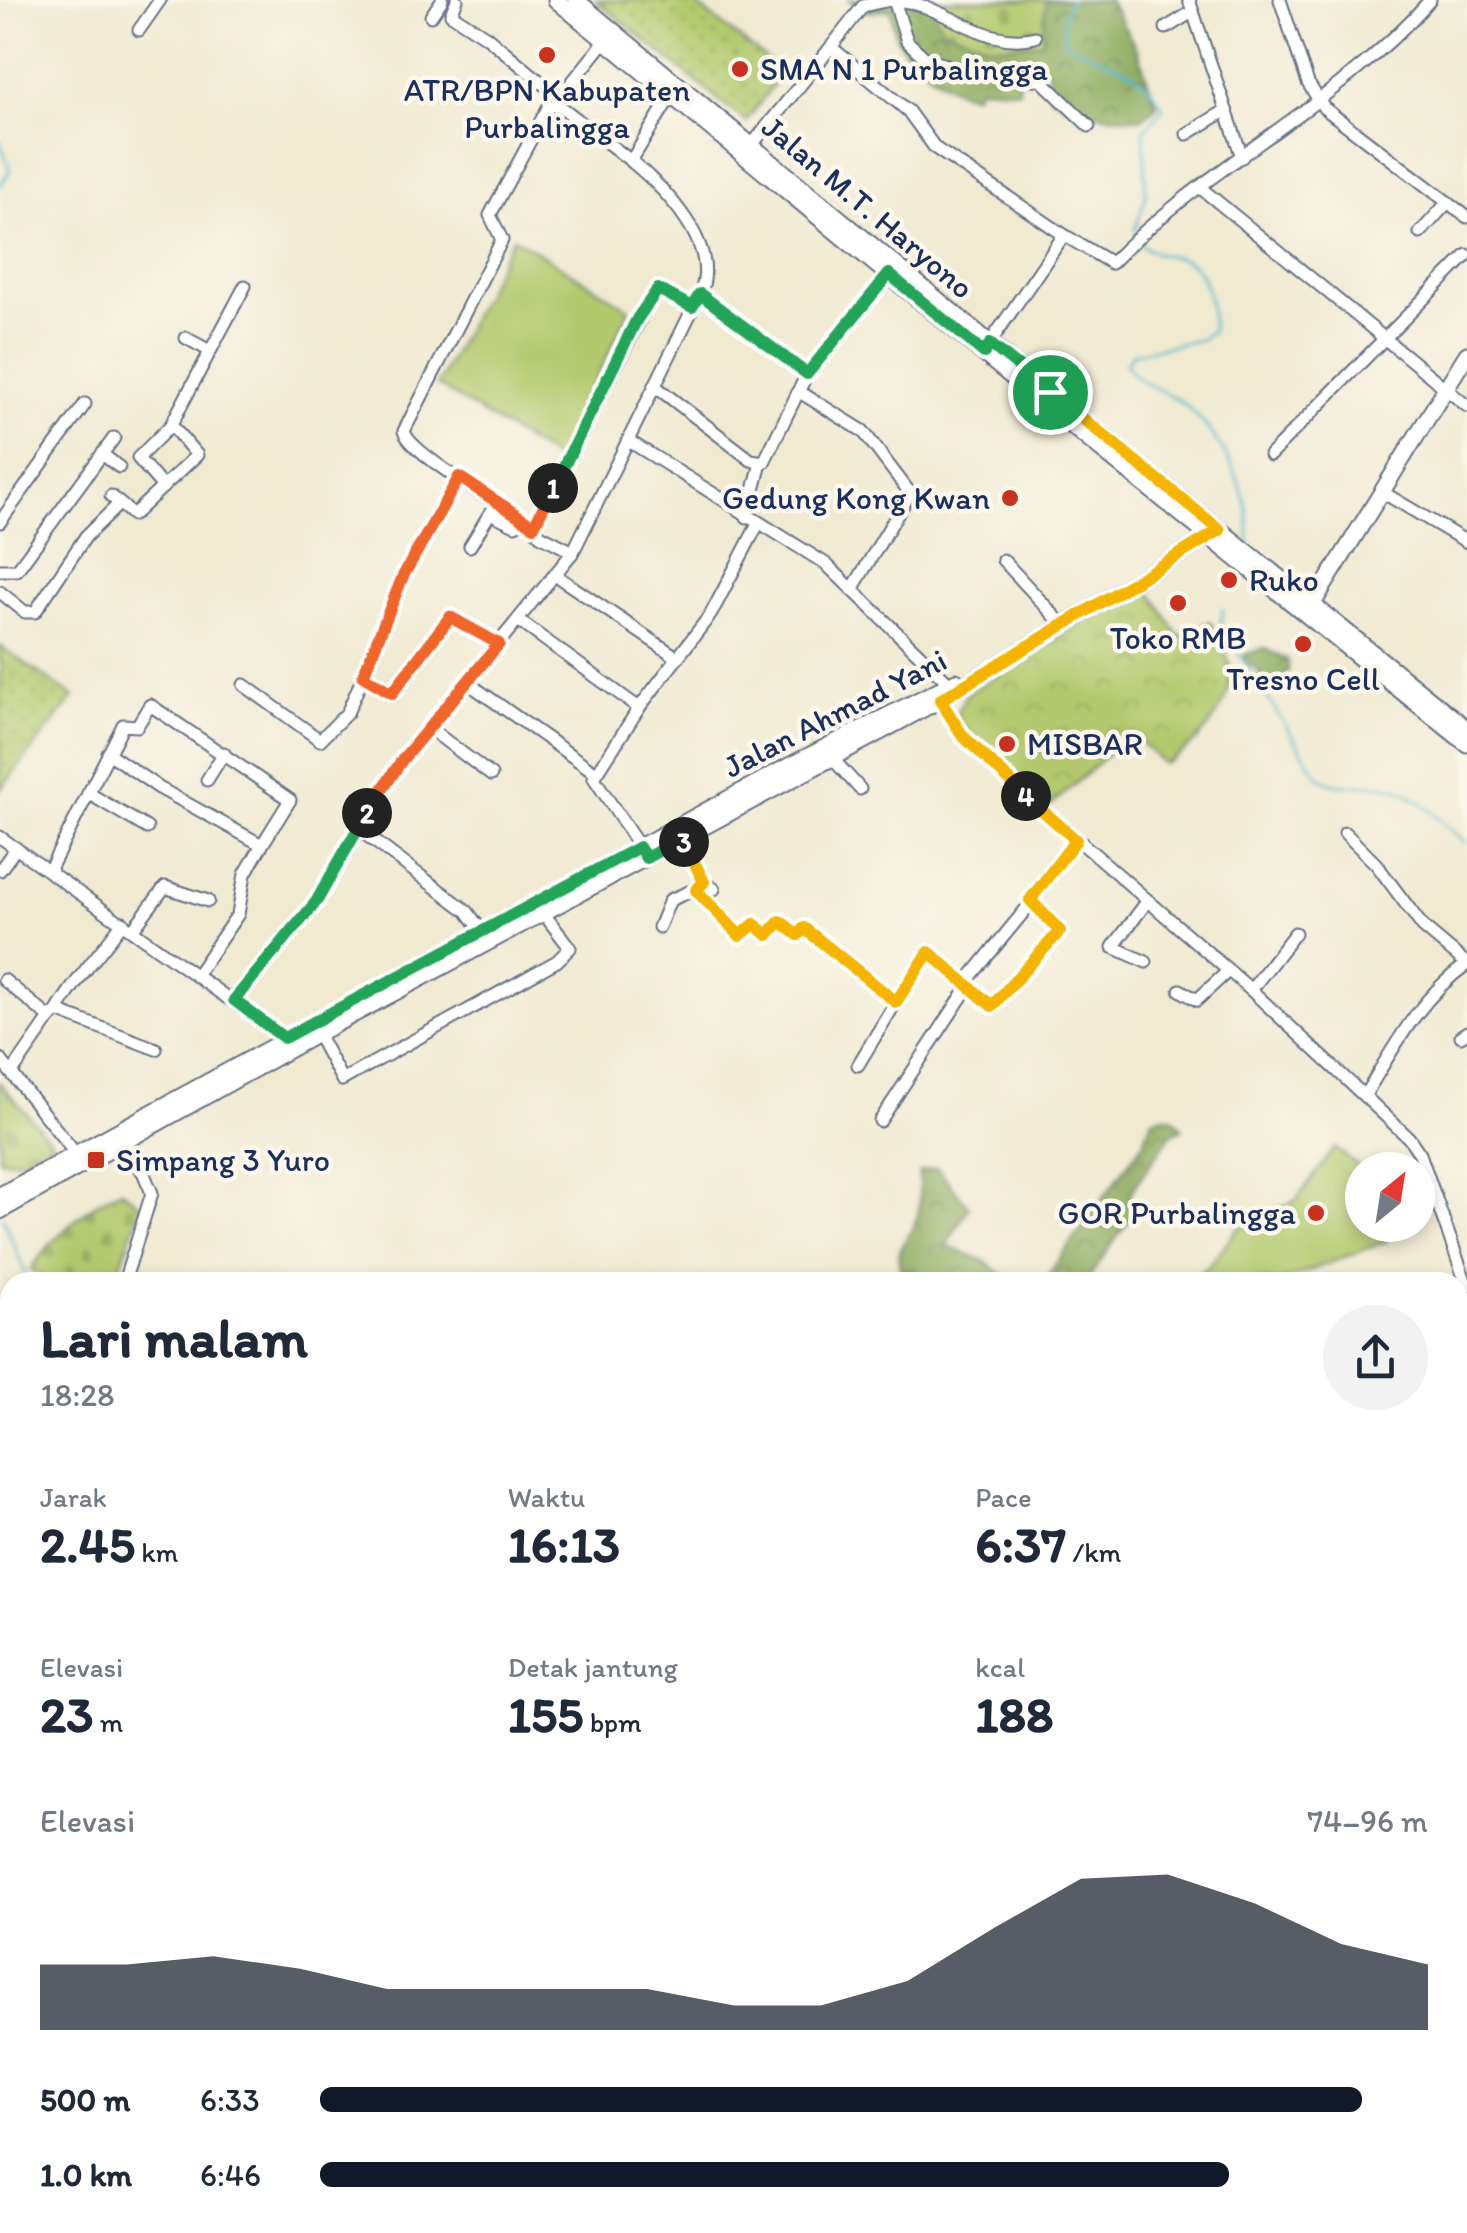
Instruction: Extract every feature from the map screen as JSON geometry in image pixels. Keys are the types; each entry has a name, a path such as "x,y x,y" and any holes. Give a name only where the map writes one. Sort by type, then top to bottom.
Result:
{"main road":[{"name":"Jalan M.T. Haryono","path":"556,0 748,150 1310,609"},
{"name":"Jalan M.T. Haryono","path":"576,0 889,274 987,348"},
{"path":"1310,609 1467,354"},
{"name":"Jalan Ahmad Yani","path":"642,852 682,838 832,758 1215,534"},
{"path":"1310,609 1467,729"},
{"path":"1310,609 1467,744"},
{"name":"Jalan Ahmad Yani","path":"2,1205 75,1153 112,1140 937,696"},
{"name":"Jalan Ahmad Yani","path":"2,1205 284,1038 314,1029"}],"street":[{"path":"139,30 160,0"},
{"path":"431,16 442,0"},
{"path":"234,1000 316,902 357,828 400,763 566,562 629,441 707,272 686,222 666,191 487,37 450,14 458,0"},
{"path":"748,150 864,6 894,0 932,4 1000,38 1036,36"},
{"path":"894,0 907,41 926,59 964,70 1041,80 1089,126"},
{"path":"1280,0 1308,83 1320,102 1467,217"},
{"path":"831,47 908,112 935,148 1111,263 1242,156 1320,102 1386,47 1430,0"},
{"path":"1166,28 1190,6 1242,156"},
{"path":"606,40 530,136 490,214 502,240 404,431 416,450 540,535 678,658"},
{"path":"630,160 672,94"},
{"path":"1187,134 1225,111"},
{"path":"1202,189 1467,406"},
{"path":"1420,233 1448,202"},
{"path":"987,348 1064,235"},
{"path":"1270,454 1467,255"},
{"path":"642,852 594,782 596,772 723,592 752,521 761,463 807,374 889,274"},
{"path":"163,487 138,460 171,425 245,286"},
{"path":"524,523 654,292 660,289 692,307"},
{"path":"700,294 807,374"},
{"path":"186,338 210,351"},
{"path":"655,386 761,463"},
{"path":"798,392 863,430 910,493 853,588"},
{"path":"0,522 85,404"},
{"path":"0,592 25,612 35,612 114,500 133,514 163,487 197,453 171,425"},
{"path":"0,570 17,570 114,438"},
{"path":"629,441 752,521 812,554 853,588 953,687"},
{"path":"102,454 118,467"},
{"path":"244,685 316,739 327,736 344,716 403,576 457,481"},
{"path":"1382,492 1467,542"},
{"path":"470,546 490,513 524,523"},
{"path":"1003,560 1062,624"},
{"path":"363,676 392,693 450,617 499,644"},
{"path":"519,621 639,708"},
{"path":"468,683 596,772"},
{"path":"937,696 977,751 1366,1095 1420,1154 1462,1247 1465,1272"},
{"path":"49,872 123,725 137,726 152,705 290,798 245,874 235,920 197,974"},
{"path":"429,728 491,775"},
{"path":"108,753 160,788 262,845"},
{"path":"207,780 224,753"},
{"path":"832,758 860,789"},
{"path":"88,794 146,828"},
{"path":"357,828 467,911 486,936"},
{"path":"1345,834 1376,864 1424,927 1467,964 1448,977 1415,1014 1366,1095"},
{"path":"0,837 284,1038"},
{"path":"682,838 704,887 740,936 754,924 768,935 780,921 798,935 804,928 896,1002"},
{"path":"880,1121 969,983 1076,840"},
{"path":"0,870 16,848"},
{"path":"659,927 670,900 704,887"},
{"path":"13,1071 77,977 165,888 208,901"},
{"path":"314,1029 342,1080 461,1017 552,966 570,948 548,903"},
{"path":"858,1065 928,952 993,1006 1058,934 1060,928 1031,903"},
{"path":"1146,903 1113,947 1146,962"},
{"path":"1251,990 1296,933"},
{"path":"1180,990 1197,1000 1226,972"},
{"path":"4,988 54,1014 156,1049"},
{"path":"0,1058 75,1153"},
{"path":"112,1140 143,1172 152,1193 127,1272"}],"green space":[{"path":"595,0 690,0 780,70 779,76 746,122"},
{"path":"849,0 1109,0 1137,50 1157,106 1142,118 1105,115 1070,106 1049,94 1048,70 1024,55 1018,68 1019,90 980,87 974,95 964,92 931,75 904,49 895,33 891,9 868,12"},
{"path":"927,0 1046,0 1042,42 994,47 942,28"},
{"path":"513,237 630,309 557,460 437,385"},
{"path":"1145,584 1179,636 1210,622 1228,659 1228,691 1222,706 1190,746 1164,764 1131,733 1050,806 959,723 956,714 967,694"},
{"path":"0,646 74,697 0,790"},
{"path":"1263,648 1288,660 1288,672 1268,689 1256,668 1244,662 1245,655"},
{"path":"0,1083 52,1142 24,1159 0,1160"},
{"path":"1172,1117 1183,1128 1170,1136 1130,1193 1133,1214 1093,1272 1050,1272 1143,1143 1153,1119"},
{"name":"GOR Purbalingga","path":"1335,1148 1345,1156 1345,1242 1384,1242 1306,1272 1200,1272 1238,1228 1296,1200"},
{"path":"937,1168 969,1207 946,1246 983,1260 999,1272 901,1272 899,1252 918,1214 919,1172"},
{"path":"122,1190 142,1206 119,1272 31,1269 72,1224"}],"waterway":[{"path":"1070,0 1063,18 1065,42 1134,75 1156,95 1163,109 1144,130 1146,196 1135,230"},
{"path":"0,141 10,170 0,186"},
{"path":"1140,244 1187,261 1200,273 1212,330 1202,339 1132,354 1126,364 1137,378 1195,414 1221,447 1246,506 1248,544"},
{"path":"1223,609 1221,624 1318,776 1337,784 1396,788 1467,843"},
{"path":"3,1218 25,1272"}],"place":[{"name":"ATR/BPN Kabupaten Purbalingga","path":"547,55"},
{"name":"SMA N 1 Purbalingga","path":"740,69"},
{"name":"Gedung Kong Kwan","path":"1010,498"},
{"name":"Ruko","path":"1229,580"},
{"name":"Toko RMB","path":"1178,603"},
{"name":"Tresno Cell","path":"1303,644"},
{"name":"MISBAR","path":"1007,744"},
{"name":"Simpang 3 Yuro","path":"96,1160"},
{"name":"GOR Purbalingga","path":"1316,1213"}],"route":[{"path":"889,274 984,353 990,344 1050,392 1220,530 940,700 950,719 985,759 1076,840 1030,898 1060,931 994,1006 929,952 896,1002 804,928 798,935 780,921 768,935 754,924 740,936 696,890 704,882 682,838 646,858 639,847 284,1038 234,1000 316,902 376,796 399,765 499,644 450,617 392,693 363,676 403,576 459,477 534,526 612,367 654,292 660,289 692,307 700,294 807,374 889,274"}]}
